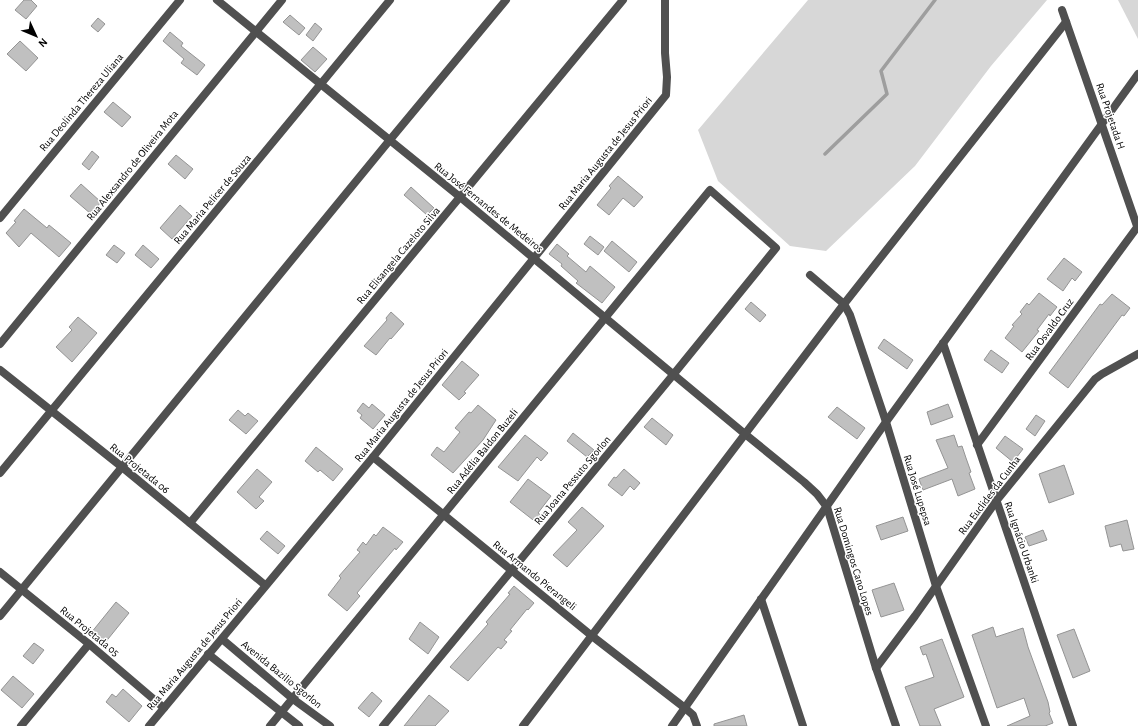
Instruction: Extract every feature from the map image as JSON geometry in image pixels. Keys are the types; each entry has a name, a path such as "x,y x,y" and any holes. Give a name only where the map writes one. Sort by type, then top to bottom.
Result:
{"street":[{"name":"Rua Deolinda Thereza Uliana","path":"0,218 180,0"},
{"name":"Rua José Fernandes de Medeiros","path":"217,0 389,141 460,197 745,434"},
{"name":"Rua Alexsandro de Oliveira Mota","path":"0,344 282,0"},
{"name":"Rua Maria Pelicer de Souza","path":"0,473 390,0"},
{"path":"0,616 506,0"},
{"name":"Rua Elisangela Cazeloto Silva","path":"190,523 622,0"},
{"name":"Rua Maria Augusta de Jesus Priori","path":"149,726 265,585 374,457 666,95 665,0"},
{"name":"Rua Projetada H","path":"1062,10 1138,228"},
{"path":"524,726 844,304 1066,22"},
{"path":"672,726 886,422 1138,74"},
{"name":"Rua Joana Pessuto Sgorlon","path":"383,726 776,248 710,190"},
{"name":"Rua Adélia Baldon Buzeli","path":"270,726 710,190"},
{"name":"Rua Osvaldo Cruz","path":"977,445 1138,228"},
{"name":"Rua José Lupepsa","path":"810,275 844,304 850,316 886,422 936,586 986,726"},
{"name":"Rua Ignácio Urbanki","path":"943,343 1073,726"},
{"name":"Rua Euclides da Cunha","path":"876,668 997,500 1095,379 1138,354"},
{"name":"Rua Projetada 06","path":"0,370 122,467 265,585"},
{"name":"Rua Domingos Cano Lopes","path":"745,434 804,482 817,494 827,507 876,668 896,726"},
{"name":"Rua Armando Pierangeli","path":"374,457 592,636 685,708 693,715 697,726"},
{"name":"Rua Projetada 05","path":"0,572 89,644 164,708"},
{"path":"761,599 803,726"},
{"name":"Avenida Bazilio Sgorlon","path":"222,639 293,699 330,726"},
{"path":"21,726 89,644"},
{"path":"208,654 299,726"}],"shaded area":[{"path":"808,0 1047,0 991,66 915,166 826,251 790,246 718,181 698,130"},
{"path":"1118,0 1138,0 1138,39"}],"building":[{"path":"24,0 31,0 37,6 26,19 15,10"},
{"path":"290,15 305,28 299,35 283,22"},
{"path":"98,18 105,24 98,32 91,26"},
{"path":"315,23 322,29 313,41 306,35"},
{"path":"170,32 183,43 181,46 205,65 197,75 181,63 184,59 163,41"},
{"path":"20,41 38,58 26,71 7,54"},
{"path":"313,47 327,59 315,72 301,60"},
{"path":"113,102 131,117 122,127 104,112"},
{"path":"92,151 99,157 89,170 82,164"},
{"path":"176,155 193,169 185,179 168,164"},
{"path":"618,176 643,197 634,207 623,198 609,215 597,205 611,188 609,186"},
{"path":"81,184 101,202 91,214 70,196"},
{"path":"411,187 434,208 427,215 404,195"},
{"path":"180,205 192,216 172,239 160,228"},
{"path":"24,209 47,228 49,225 71,243 59,257 31,233 19,247 6,233 16,222 14,221"},
{"path":"590,236 604,247 598,255 584,244"},
{"path":"612,241 637,262 629,272 604,251"},
{"path":"557,244 569,254 567,256 586,272 590,266 615,287 602,303 576,283 578,281 561,266 562,264 549,254"},
{"path":"114,245 125,253 117,263 106,255"},
{"path":"143,245 159,259 151,268 135,255"},
{"path":"1064,258 1082,272 1075,281 1072,278 1063,291 1047,279"},
{"path":"1039,293 1057,307 1050,316 1049,314 1037,330 1039,331 1022,352 1005,338 1014,326 1012,325 1022,314 1020,312 1027,303 1029,305"},
{"path":"1112,294 1130,308 1124,316 1122,315 1068,388 1049,373 1100,304 1102,305"},
{"path":"751,302 766,315 760,322 745,309"},
{"path":"391,312 404,324 376,355 364,346 387,320 386,318"},
{"path":"78,317 97,333 72,362 56,347 72,330 69,327"},
{"path":"884,339 913,360 907,369 878,348"},
{"path":"991,350 1009,363 1002,373 984,360"},
{"path":"462,361 479,375 459,400 442,385"},
{"path":"363,403 369,408 372,404 385,415 373,429 360,418 362,415 357,411"},
{"path":"948,404 953,417 931,425 927,412"},
{"path":"478,405 496,420 483,440 453,473 431,455 437,447 444,452 460,432 455,428 469,412 471,413"},
{"path":"837,407 865,428 857,439 828,417"},
{"path":"238,410 245,416 248,413 258,421 246,434 229,420"},
{"path":"1036,415 1045,421 1035,436 1026,429"},
{"path":"652,418 673,435 666,445 644,427"},
{"path":"573,433 594,450 587,457 567,441"},
{"path":"525,435 548,453 541,461 537,457 518,481 498,467"},
{"path":"954,435 958,447 962,446 975,489 958,496 952,479 923,490 919,479 948,468 936,440"},
{"path":"1005,436 1023,449 1013,462 996,448"},
{"path":"316,447 343,469 333,481 320,470 318,472 305,461"},
{"path":"1064,465 1074,494 1049,503 1039,474"},
{"path":"257,469 272,482 259,497 264,501 256,509 237,492"},
{"path":"624,469 640,483 634,490 630,486 622,496 608,485 614,477 616,478"},
{"path":"528,479 551,496 538,513 542,516 537,523 510,502"},
{"path":"582,507 604,526 567,567 553,555 577,530 568,522"},
{"path":"903,517 908,531 881,540 876,526"},
{"path":"1127,520 1134,549 1123,551 1121,544 1110,547 1105,526"},
{"path":"383,527 403,542 396,550 395,548 357,593 360,596 347,611 328,595 341,578 339,576 360,552 357,550 363,542 366,545 374,534 376,536"},
{"path":"1043,530 1047,540 1029,546 1025,537"},
{"path":"267,531 285,546 278,554 260,539"},
{"path":"894,583 904,610 881,617 872,590"},
{"path":"514,586 534,603 528,610 527,609 510,630 512,631 504,640 507,642 501,649 498,647 468,681 450,667 488,624 486,622 510,594 508,593"},
{"path":"116,602 129,613 104,644 91,633"},
{"path":"420,622 439,637 428,654 409,639"},
{"path":"993,627 996,637 1023,628 1028,647 1048,702 1049,713 1053,723 1045,726 1007,726 1030,716 1024,698 997,708 972,635"},
{"path":"1074,629 1090,671 1073,678 1057,635"},
{"path":"942,639 964,697 934,709 941,726 920,726 905,687 934,677 926,654 923,655 920,647"},
{"path":"34,643 44,650 33,664 23,656"},
{"path":"13,676 34,694 22,708 1,690"},
{"path":"123,689 142,706 129,722 106,702 112,694 116,697"},
{"path":"372,692 382,701 369,717 358,708"},
{"path":"429,695 449,711 435,726 404,726"},
{"path":"744,715 747,726 714,726 714,724"}],"waterway":[{"path":"825,154 887,94 881,71 935,0"}]}
